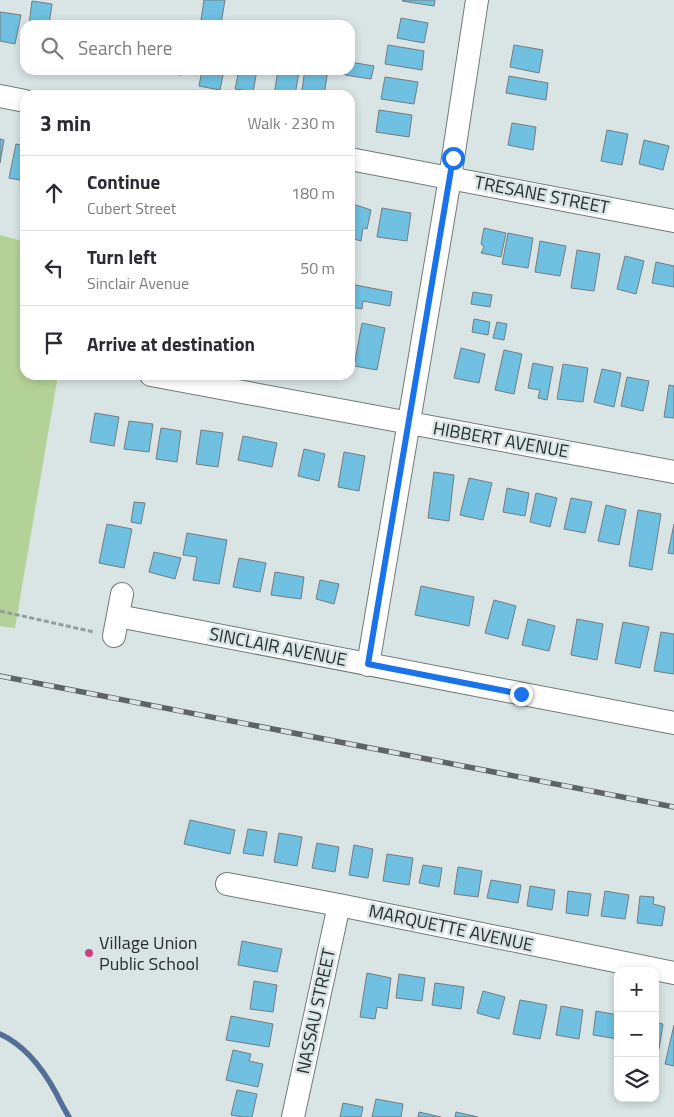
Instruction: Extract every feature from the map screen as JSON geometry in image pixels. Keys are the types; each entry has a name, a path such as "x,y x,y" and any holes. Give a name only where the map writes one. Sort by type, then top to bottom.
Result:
{"street":[{"path":"368,664 450,178 477,0"},
{"path":"0,96 20,99"},
{"name":"TRESANE STREET","path":"355,161 674,221"},
{"name":"HIBBERT AVENUE","path":"178,380 674,472"},
{"path":"116,626 122,594"},
{"name":"SINCLAIR AVENUE","path":"116,626 368,664 674,723"},
{"name":"MARQUETTE AVENUE","path":"227,884 674,973"},
{"name":"NASSAU STREET","path":"293,1117 339,905"}],"path":[{"path":"0,611 116,626"}],"green space":[{"path":"0,235 20,241 20,380 57,380 15,628 0,626"}],"building":[{"path":"204,0 225,0 222,20 201,20"},
{"path":"403,0 435,0 434,6"},
{"path":"32,1 52,4 50,20 30,20"},
{"path":"0,12 21,15 15,44 0,41"},
{"path":"401,18 428,23 424,43 397,38"},
{"path":"388,45 424,51 422,70 385,64"},
{"path":"514,45 543,50 539,73 510,67"},
{"path":"355,63 374,66 371,79 345,75 355,75"},
{"path":"201,75 223,75 220,90 199,86"},
{"path":"238,75 256,75 253,90 235,89"},
{"path":"277,75 298,75 296,90 275,90"},
{"path":"304,75 327,75 325,90 302,90"},
{"path":"509,76 548,83 546,100 506,93"},
{"path":"385,77 418,82 414,104 381,99"},
{"path":"379,110 412,115 409,137 376,132"},
{"path":"512,123 536,127 533,150 508,145"},
{"path":"607,130 628,134 622,165 601,161"},
{"path":"0,139 4,140 0,163"},
{"path":"644,140 669,146 663,170 639,164"},
{"path":"16,144 20,145 20,180 9,178"},
{"path":"355,205 371,210 367,229 363,228 361,241 355,239"},
{"path":"382,208 411,213 407,241 377,237"},
{"path":"484,228 506,233 501,257 481,253 484,247 481,244"},
{"path":"508,233 533,238 528,268 502,264"},
{"path":"540,241 566,246 560,276 535,272"},
{"path":"577,250 600,254 594,291 571,288"},
{"path":"625,256 644,261 636,294 617,289"},
{"path":"656,262 674,266 674,287 652,283"},
{"path":"355,285 392,292 390,306 363,301 362,309 355,308"},
{"path":"473,292 492,295 490,307 471,304"},
{"path":"474,319 490,322 488,335 472,332"},
{"path":"497,322 507,324 504,340 493,338"},
{"path":"362,323 385,328 377,370 355,366"},
{"path":"461,348 485,354 479,383 454,378"},
{"path":"504,350 522,354 514,394 495,390"},
{"path":"533,363 553,367 547,400 538,398 540,390 528,388"},
{"path":"563,364 588,368 583,402 557,399"},
{"path":"602,369 621,373 614,407 594,402"},
{"path":"627,377 649,381 643,411 621,406"},
{"path":"669,385 674,386 674,418 664,417"},
{"path":"95,413 119,417 114,446 90,442"},
{"path":"129,421 153,424 149,452 124,449"},
{"path":"161,428 181,431 177,462 156,459"},
{"path":"201,430 223,433 218,467 196,464"},
{"path":"243,436 277,443 272,467 238,460"},
{"path":"304,449 325,454 319,481 298,476"},
{"path":"344,452 365,456 359,491 338,487"},
{"path":"434,472 454,475 449,521 428,518"},
{"path":"469,478 492,483 483,520 460,515"},
{"path":"507,488 529,493 525,516 503,512"},
{"path":"536,493 557,498 550,527 530,522"},
{"path":"571,498 592,502 585,533 564,529"},
{"path":"134,502 145,503 141,524 131,522"},
{"path":"606,505 626,510 619,545 598,541"},
{"path":"638,510 661,514 652,570 629,566"},
{"path":"107,524 132,529 124,568 99,563"},
{"path":"674,524 674,554 668,553"},
{"path":"187,533 227,540 219,584 193,580 197,557 183,555"},
{"path":"154,552 181,558 175,579 149,572"},
{"path":"239,558 266,563 260,592 233,587"},
{"path":"275,572 304,577 301,599 271,595"},
{"path":"320,580 339,584 334,604 316,599"},
{"path":"421,586 474,597 469,626 415,615"},
{"path":"494,600 516,606 508,639 485,633"},
{"path":"528,619 555,626 549,651 522,645"},
{"path":"577,619 603,624 597,660 571,655"},
{"path":"623,622 649,627 640,668 615,663"},
{"path":"661,632 674,634 674,674 654,671"},
{"path":"190,820 235,830 230,854 184,844"},
{"path":"248,829 267,832 263,856 243,853"},
{"path":"279,833 302,837 297,866 274,862"},
{"path":"317,843 339,847 335,872 312,868"},
{"path":"354,845 373,849 368,878 349,875"},
{"path":"387,854 413,858 409,885 383,881"},
{"path":"423,865 442,868 439,887 419,883"},
{"path":"458,867 482,871 478,897 454,894"},
{"path":"491,880 521,885 518,903 487,898"},
{"path":"530,886 555,890 552,910 527,906"},
{"path":"568,891 591,894 588,916 566,913"},
{"path":"605,891 629,895 625,919 601,916"},
{"path":"640,896 654,897 653,904 665,907 662,926 637,923"},
{"path":"242,941 282,949 277,972 238,965"},
{"path":"367,973 391,978 387,1009 377,1007 375,1019 360,1017"},
{"path":"399,974 425,978 422,1001 396,998"},
{"path":"254,981 277,985 273,1012 250,1009"},
{"path":"435,983 464,987 461,1009 432,1005"},
{"path":"483,991 505,997 499,1019 477,1013"},
{"path":"520,1000 547,1005 540,1039 513,1034"},
{"path":"561,1006 583,1010 579,1039 556,1035"},
{"path":"596,1011 614,1014 614,1038 593,1035"},
{"path":"231,1016 273,1024 269,1047 226,1040"},
{"path":"659,1023 663,1024 659,1049"},
{"path":"674,1025 674,1066 665,1064"},
{"path":"233,1050 251,1054 249,1061 263,1064 258,1087 226,1080"},
{"path":"237,1090 257,1094 252,1117 231,1115"},
{"path":"376,1099 403,1104 401,1117 372,1117"},
{"path":"343,1103 363,1107 361,1117 340,1117"},
{"path":"419,1112 441,1117 418,1117"},
{"path":"456,1112 478,1117 455,1117"}],"waterway":[{"path":"0,1034 17,1044 39,1067 51,1084 69,1117"}],"railway":[{"path":"0,676 674,807"}],"place":[{"name":"Village Union Public School","path":"89,953"}],"route":[{"path":"453,158 368,664 521,694"}]}
